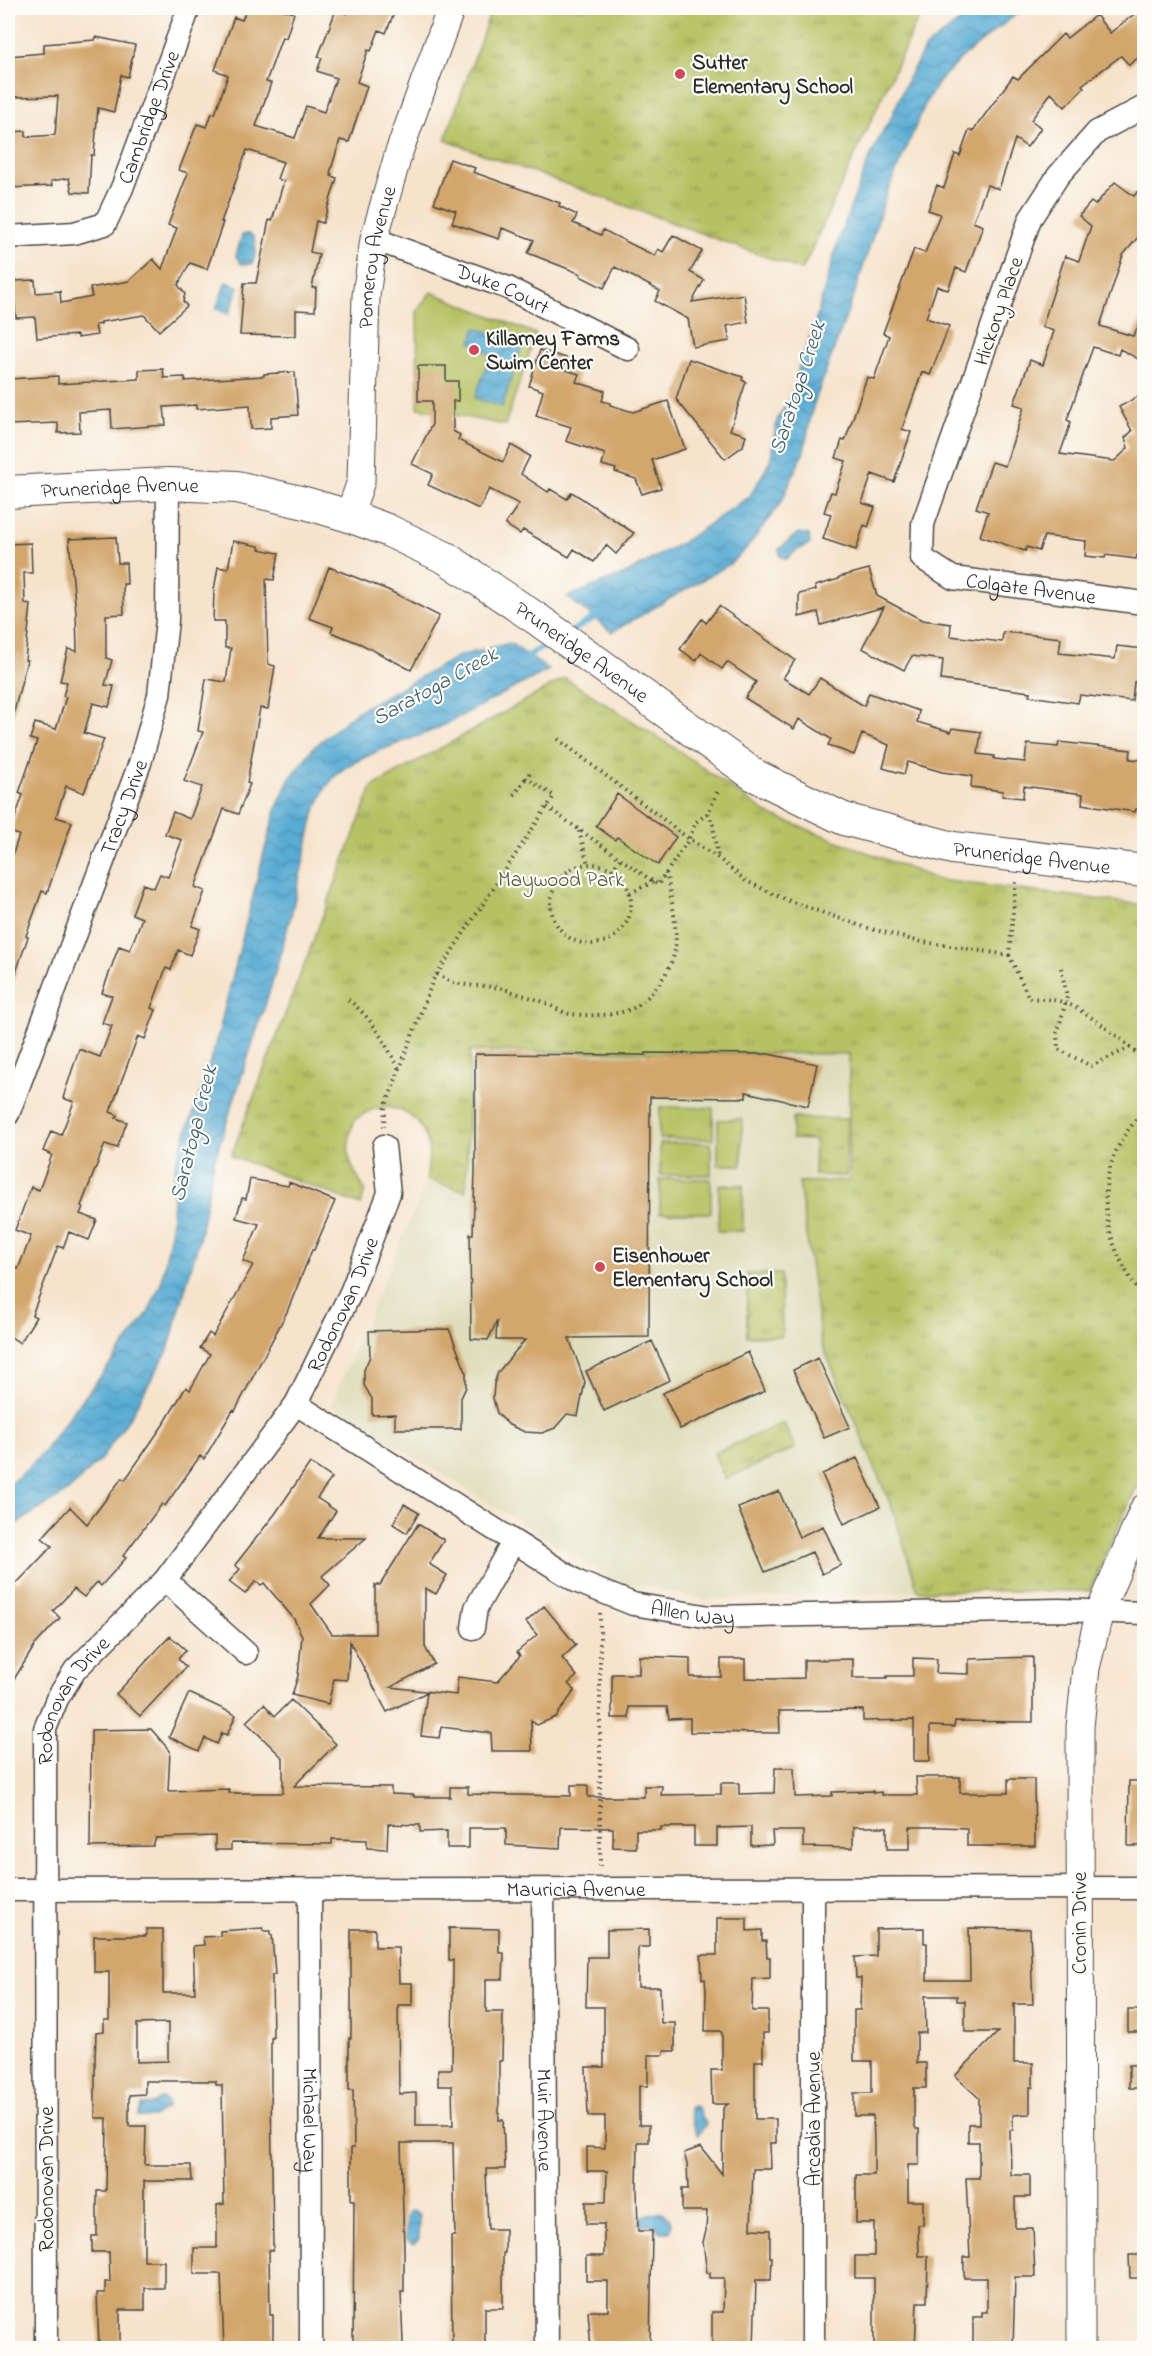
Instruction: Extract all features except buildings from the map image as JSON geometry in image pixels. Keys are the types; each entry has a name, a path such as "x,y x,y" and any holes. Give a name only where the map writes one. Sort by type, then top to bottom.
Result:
{"main road":[{"name":"Pruneridge Avenue","path":"8,492 168,484 237,487 305,502 349,516 387,530 446,558 537,619 754,774 844,819 953,848 1144,871"}],"street":[{"name":"Cambridge Drive","path":"8,237 74,232 105,224 122,188 189,8"},
{"name":"Pomeroy Avenue","path":"349,516 361,481 366,296 374,240 399,152 451,8"},
{"name":"Hickory Place","path":"922,558 923,524 1030,219 1058,176 1097,132 1144,107"},
{"name":"Duke Court","path":"374,240 508,288 628,349"},
{"name":"Tracy Drive","path":"8,1114 140,763 159,695 167,620 168,484"},
{"name":"Colgate Avenue","path":"922,558 953,578 1144,603"},
{"name":"Rodonovan Drive","path":"46,2349 45,1729 57,1699 75,1670 165,1580 296,1404 352,1290 389,1193 384,1146"},
{"name":"Allen Way","path":"296,1404 579,1582 633,1604 710,1617 1100,1611 1144,1613"},
{"name":"Cronin Drive","path":"1082,2349 1080,1727 1086,1668 1100,1611 1144,1508"},
{"path":"473,1628 476,1608 513,1542"},
{"path":"165,1580 246,1653"},
{"name":"Mauricia Avenue","path":"8,1890 1144,1888"},
{"name":"Michael Way","path":"310,1890 311,2349"},
{"name":"Muir Avenue","path":"543,1890 547,2349"},
{"name":"Arcadia Avenue","path":"813,1890 813,2349"}],"path":[{"path":"558,739 746,881 784,899 864,927 917,941 1009,955"},
{"path":"514,795 532,768"},
{"path":"384,1146 385,1108 437,974 554,796 526,778"},
{"path":"547,807 658,885 689,839 696,822 708,813 719,788"},
{"path":"708,813 714,825 718,858"},
{"path":"579,830 588,864"},
{"path":"1019,857 1009,955 1029,998 1066,1003 1106,1028 1138,1052 1144,1062"},
{"path":"612,870 620,859"},
{"path":"588,864 606,866 627,884 631,911 627,924 618,934 606,941 592,944 568,937 553,916 551,903 553,891 559,879 568,871 588,864"},
{"path":"437,974 450,983 485,984 503,989 540,1001 567,1014 594,1016 631,1009 667,974 675,950 672,904 666,873"},
{"path":"630,893 653,882"},
{"path":"1061,968 1067,997 1057,1034 1058,1049 1091,1066 1131,1047"},
{"path":"348,1000 370,1019 399,1070"},
{"path":"1144,1112 1134,1122 1118,1149 1108,1177 1106,1194 1107,1218 1119,1259 1144,1298"},
{"path":"600,1612 600,1870"}],"shaded area":[{"name":"Eisenhower Elementary School","path":"469,1051 850,1054 849,1181 799,1182 918,1591 707,1600 613,1580 331,1405 427,1180 466,1191"}],"green space":[{"name":"Sutter Elementary School","path":"492,8 923,8 802,270 445,140"},
{"name":"Killarney Farms Swim Center","path":"431,292 536,334 505,425 418,408 417,311"},
{"name":"Maywood Park","path":"565,678 675,748 768,814 939,880 1144,905 1144,1471 1089,1591 918,1591 893,1510 821,1342 799,1182 849,1181 849,1054 470,1051 466,1191 427,1180 429,1151 422,1129 410,1116 394,1108 372,1110 354,1120 348,1149 354,1172 365,1190 361,1205 231,1156 372,787"},
{"path":"660,1107 713,1108 713,1139 659,1139"},
{"path":"793,1118 847,1119 846,1176 814,1175 815,1140 792,1139"},
{"path":"742,1119 742,1165 718,1165 718,1120"},
{"path":"660,1143 711,1143 711,1175 660,1175"},
{"path":"660,1179 711,1179 711,1213 660,1213"},
{"path":"719,1185 743,1185 743,1231 718,1231"},
{"path":"747,1274 781,1274 782,1336 747,1336"},
{"path":"784,1423 795,1448 725,1479 714,1453"}],"water":[{"path":"977,8 1024,8 961,58 939,82 927,100 886,195 854,295 813,406 804,451 782,501 747,548 730,564 612,632 567,597 627,573 683,542 750,496 770,462 777,420 791,397 796,383 799,366 814,326 839,238 867,164 925,48"},
{"path":"249,234 254,237 256,251 252,264 241,264 236,256 242,235"},
{"path":"226,282 239,287 229,314 216,309"},
{"path":"476,328 523,344 502,407 475,398 490,355 471,342"},
{"path":"798,533 809,535 810,544 797,550 786,559 780,556 779,549"},
{"path":"510,643 549,670 434,730 378,751 349,765 338,773 326,787 315,811 291,915 271,987 214,1161 199,1240 168,1350 130,1417 101,1459 67,1492 8,1529 8,1485 44,1452 148,1313 161,1283 171,1232 175,1164 219,1031 263,856 277,807 289,780 314,747 356,712 459,656"},
{"path":"163,2098 168,2107 153,2117 138,2117 142,2105 153,2104"},
{"path":"697,2107 706,2124 698,2135 693,2126 689,2108"},
{"path":"410,2211 419,2216 419,2239 413,2244 406,2239 406,2216"},
{"path":"663,2212 670,2221 669,2232 660,2232 652,2225 640,2225 641,2216"}],"waterway":[{"name":"Saratoga Creek","path":"572,631 599,615"},
{"name":"Saratoga Creek","path":"522,659 552,642"}],"place":[{"name":"Sutter Elementary School","path":"680,74"},
{"name":"Killarney Farms Swim Center","path":"474,350"},
{"name":"Eisenhower Elementary School","path":"600,1267"}]}
